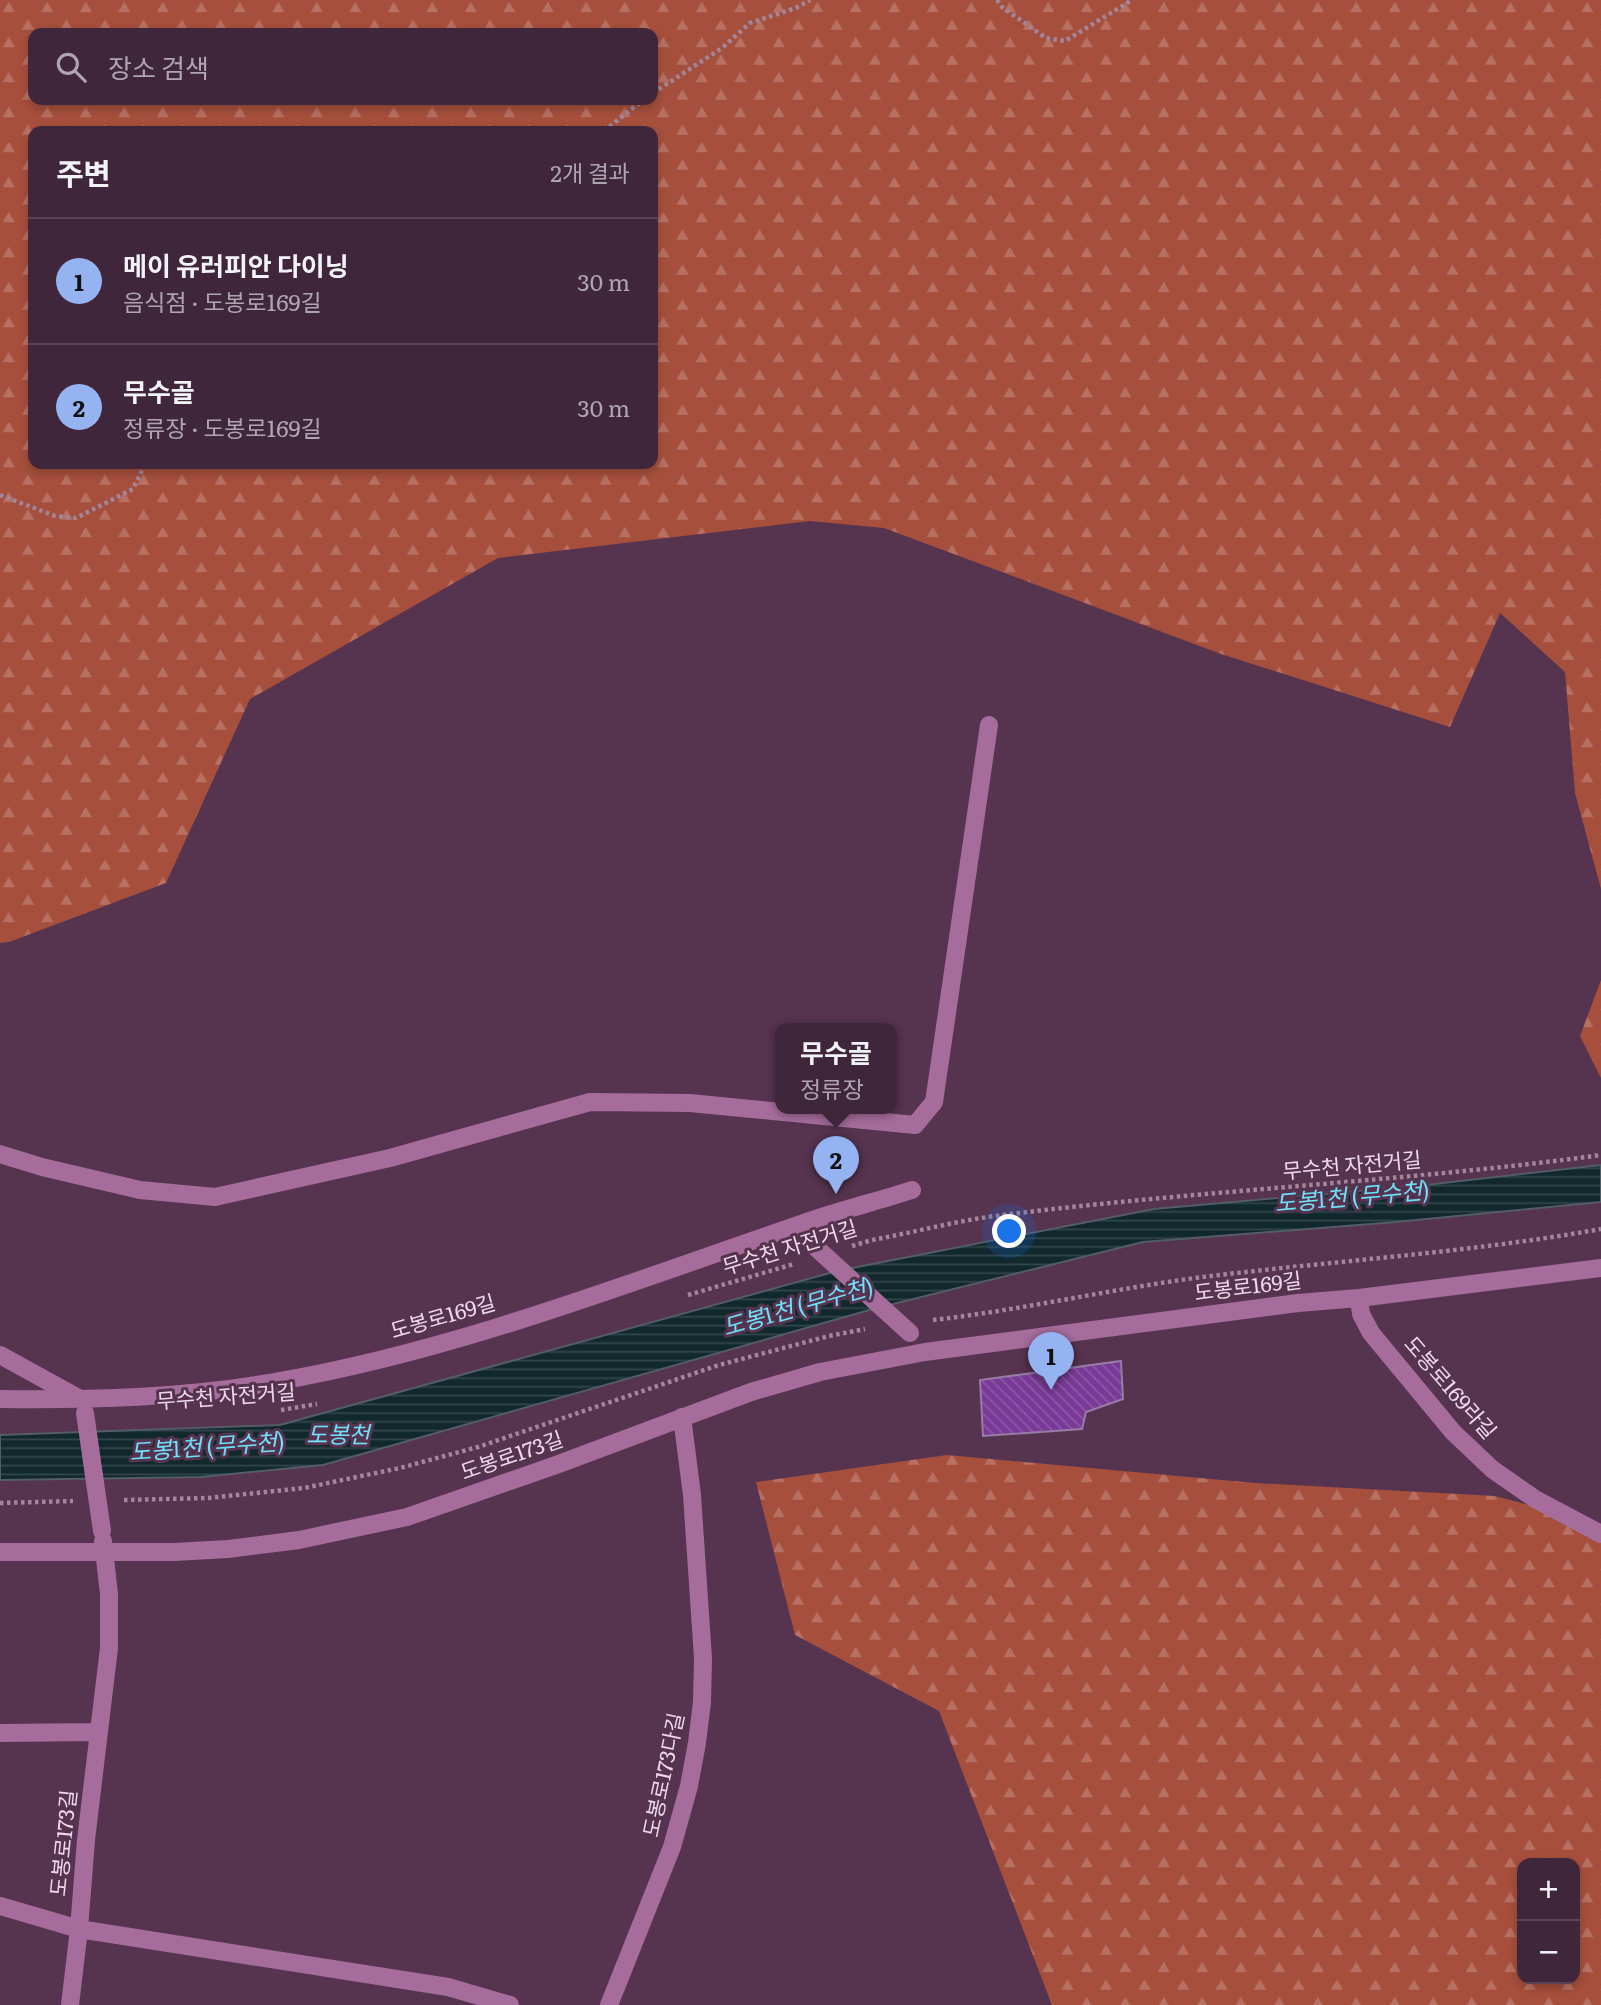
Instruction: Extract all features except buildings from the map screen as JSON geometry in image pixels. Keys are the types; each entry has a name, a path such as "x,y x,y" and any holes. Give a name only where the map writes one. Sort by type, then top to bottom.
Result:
{"street":[{"path":"802,1114 915,1125 934,1102 989,725"},
{"path":"0,1154 41,1167 140,1190 215,1197 390,1158 590,1102 690,1103 775,1111"},
{"name":"도봉로169길","path":"0,1399 84,1407 202,1393 333,1371 531,1315 654,1276 803,1223 912,1190"},
{"path":"803,1223 812,1244 910,1333 925,1352"},
{"name":"도봉로169길","path":"925,1352 1298,1303 1601,1268"},
{"name":"도봉로169라길","path":"1359,1298 1361,1314 1371,1333 1453,1432 1492,1469 1535,1499 1601,1534"},
{"name":"도봉로173길","path":"0,1552 105,1553 228,1549 299,1539 407,1517 751,1392 820,1372 925,1352"},
{"path":"0,1355 84,1407 105,1553"},
{"name":"도봉로173다길","path":"609,2005 673,1847 698,1743 703,1658 692,1495 682,1417"},
{"name":"도봉로173길","path":"79,1929 86,1840 109,1648 109,1594 105,1553"},
{"path":"0,1733 99,1732"},
{"path":"0,1906 79,1929 447,1987 510,2005"},
{"path":"70,2005 79,1929"}],"path":[{"path":"658,90 722,48 750,23 796,8 810,0"},
{"path":"996,0 1046,38 1065,41 1132,0"},
{"path":"610,126 637,105"},
{"path":"0,495 55,516 76,518 132,489 142,469"},
{"name":"무수천 자전거길","path":"847,1248 872,1240 1000,1215 1247,1190 1435,1175 1601,1155"},
{"name":"무수천 자전거길","path":"677,1298 795,1264"},
{"name":"무수천 자전거길","path":"280,1410 320,1403"}],"green space":[{"path":"0,0 1601,0 1601,889 1575,793 1565,672 1500,613 1450,727 1221,654 884,528 810,521 498,558 250,699 166,883 9,942 0,943"},
{"path":"1601,980 1601,1078 1580,1036"},
{"path":"947,1455 1255,1483 1495,1496 1601,1524 1601,2005 1052,2005 939,1711 795,1635 756,1482"}],"water":[{"name":"도봉천","path":"1601,1165 1601,1202 1143,1242 873,1309 323,1465 201,1477 0,1480 0,1435 280,1425 837,1271 1154,1209 1426,1185"}],"place":[{"name":"무수골","path":"836,1194"},
{"name":"메이 유러피안 다이닝","path":"1051,1390"}],"water label":[{"name":"도봉1천 (무수천)","path":"1352,1197"},
{"name":"도봉1천 (무수천)","path":"798,1307"},
{"name":"도봉1천 (무수천)","path":"207,1447"}]}
